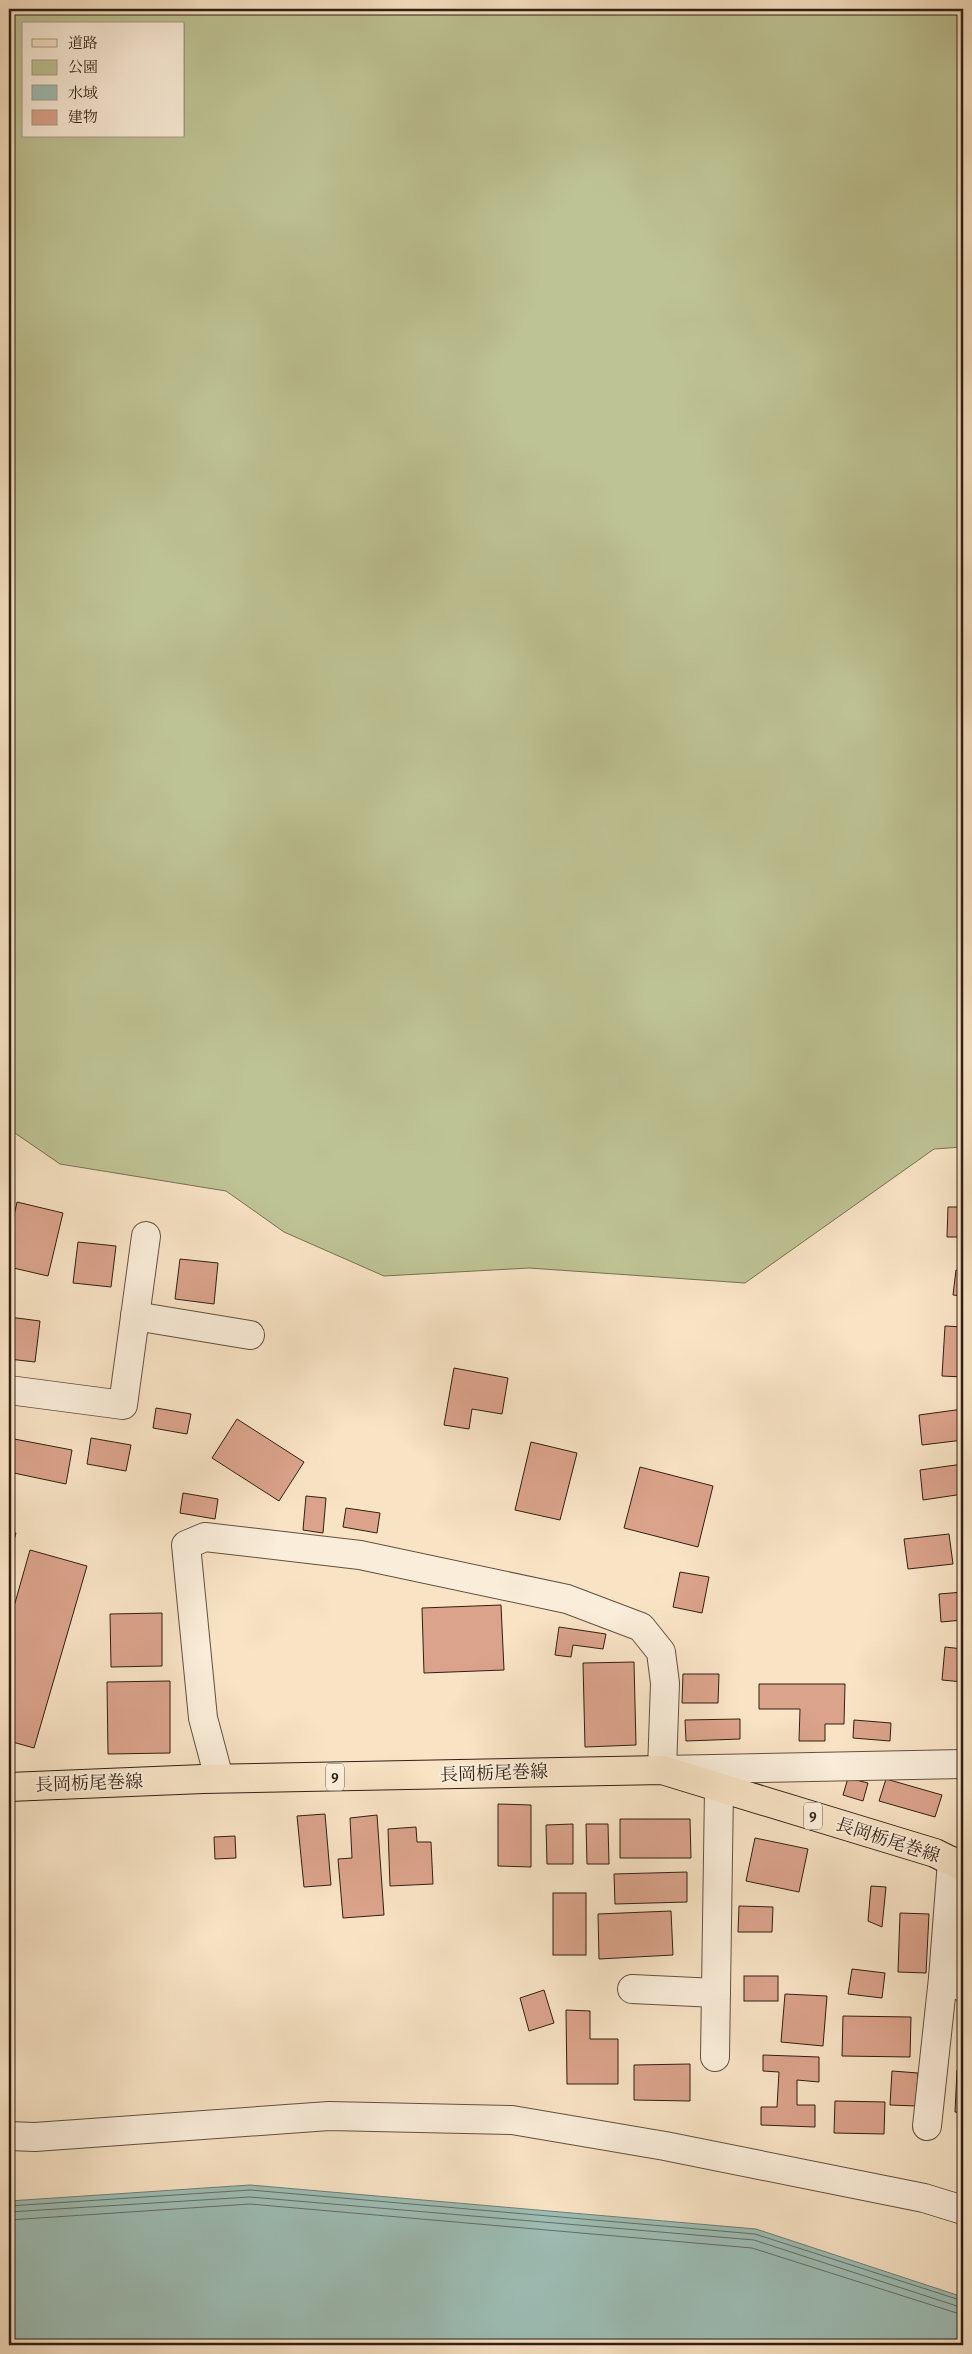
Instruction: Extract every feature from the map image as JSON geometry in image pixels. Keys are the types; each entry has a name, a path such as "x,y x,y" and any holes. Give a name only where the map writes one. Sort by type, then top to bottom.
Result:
{"main road":[{"name":"長岡栃尾巻線","path":"9,1787 219,1778 662,1770 935,1853 958,1864"}],"street":[{"path":"9,1390 123,1405 146,1236"},
{"path":"135,1316 250,1335"},
{"path":"219,1778 203,1718 186,1545 205,1537 360,1555 567,1599 641,1627 661,1652 665,1683 662,1770 963,1764"},
{"path":"715,2057 719,1788"},
{"path":"927,2126 953,1983 958,1864"},
{"path":"632,1989 716,1993"},
{"path":"9,2136 34,2137 329,2116 512,2120 675,2148 924,2198 963,2210"}],"green space":[{"path":"9,9 963,9 963,1147 934,1149 745,1283 529,1268 384,1276 284,1232 226,1191 60,1164 9,1129"}],"water":[{"path":"250,2185 756,2229 963,2297 963,2345 9,2345 9,2201"}],"building":[{"path":"17,1202 63,1213 48,1276 9,1267 9,1239"},
{"path":"948,1207 963,1207 963,1237 947,1237"},
{"path":"78,1242 116,1246 111,1287 73,1283"},
{"path":"180,1259 218,1263 214,1304 175,1299"},
{"path":"956,1270 963,1271 963,1296 953,1295"},
{"path":"9,1317 40,1321 35,1362 9,1359"},
{"path":"945,1326 963,1327 963,1377 942,1376"},
{"path":"454,1368 508,1378 502,1414 472,1409 469,1429 444,1425"},
{"path":"156,1408 191,1414 187,1434 153,1428"},
{"path":"963,1409 963,1440 922,1445 919,1415"},
{"path":"237,1419 304,1462 279,1501 212,1458"},
{"path":"9,1438 72,1450 66,1484 9,1472"},
{"path":"91,1438 131,1445 126,1471 87,1464"},
{"path":"531,1442 577,1453 560,1520 515,1510"},
{"path":"963,1464 963,1494 923,1500 920,1470"},
{"path":"640,1467 713,1486 698,1547 624,1528"},
{"path":"183,1493 218,1499 215,1519 180,1513"},
{"path":"306,1496 326,1498 323,1533 303,1530"},
{"path":"346,1508 380,1513 377,1533 343,1527"},
{"path":"9,1531 16,1533 9,1558"},
{"path":"949,1534 953,1564 908,1569 904,1539"},
{"path":"30,1550 87,1566 34,1748 9,1741 9,1624"},
{"path":"680,1572 709,1577 702,1613 673,1607"},
{"path":"963,1592 963,1620 941,1622 939,1594"},
{"path":"501,1605 504,1670 424,1673 422,1608"},
{"path":"162,1613 162,1666 111,1667 110,1614"},
{"path":"559,1627 606,1634 603,1649 573,1645 571,1657 555,1655"},
{"path":"945,1647 963,1649 963,1682 942,1680"},
{"path":"634,1662 636,1745 585,1747 583,1663"},
{"path":"683,1674 719,1674 718,1703 682,1703"},
{"path":"170,1681 170,1753 108,1754 107,1682"},
{"path":"759,1684 845,1684 844,1724 825,1724 825,1741 799,1741 800,1709 759,1709"},
{"path":"740,1719 740,1739 686,1741 685,1720"},
{"path":"854,1720 891,1723 890,1741 853,1738"},
{"path":"848,1778 868,1783 863,1801 843,1795"},
{"path":"886,1779 942,1795 935,1817 879,1801"},
{"path":"498,1804 531,1805 531,1867 498,1866"},
{"path":"325,1814 331,1885 304,1887 297,1816"},
{"path":"377,1815 384,1915 343,1918 338,1859 352,1858 350,1818"},
{"path":"620,1819 690,1819 691,1858 620,1858"},
{"path":"573,1824 573,1864 547,1864 546,1825"},
{"path":"586,1824 608,1824 609,1864 587,1864"},
{"path":"416,1827 417,1842 431,1842 433,1884 390,1886 388,1829"},
{"path":"235,1836 236,1858 215,1859 214,1837"},
{"path":"755,1838 808,1849 799,1892 746,1881"},
{"path":"687,1872 687,1902 615,1904 614,1874"},
{"path":"871,1886 886,1887 882,1927 868,1921"},
{"path":"553,1893 586,1893 586,1955 553,1955"},
{"path":"739,1906 773,1907 772,1932 738,1932"},
{"path":"671,1911 673,1955 599,1959 598,1914"},
{"path":"900,1913 929,1914 926,1973 898,1972"},
{"path":"852,1969 885,1973 882,1998 848,1994"},
{"path":"744,1976 778,1976 778,2001 744,2001"},
{"path":"544,1990 554,2023 529,2031 520,1998"},
{"path":"785,1994 827,1996 823,2046 781,2042"},
{"path":"566,2010 590,2011 590,2039 618,2039 618,2084 567,2084"},
{"path":"843,2016 911,2017 910,2057 842,2056"},
{"path":"763,2055 819,2057 819,2082 797,2080 797,2105 815,2105 815,2127 761,2125 761,2107 777,2107 779,2072 763,2071"},
{"path":"690,2064 690,2101 634,2100 634,2065"},
{"path":"957,2070 963,2070 963,2113 955,2112"},
{"path":"892,2071 918,2073 916,2106 890,2105"},
{"path":"835,2101 885,2102 884,2134 834,2133"}]}
